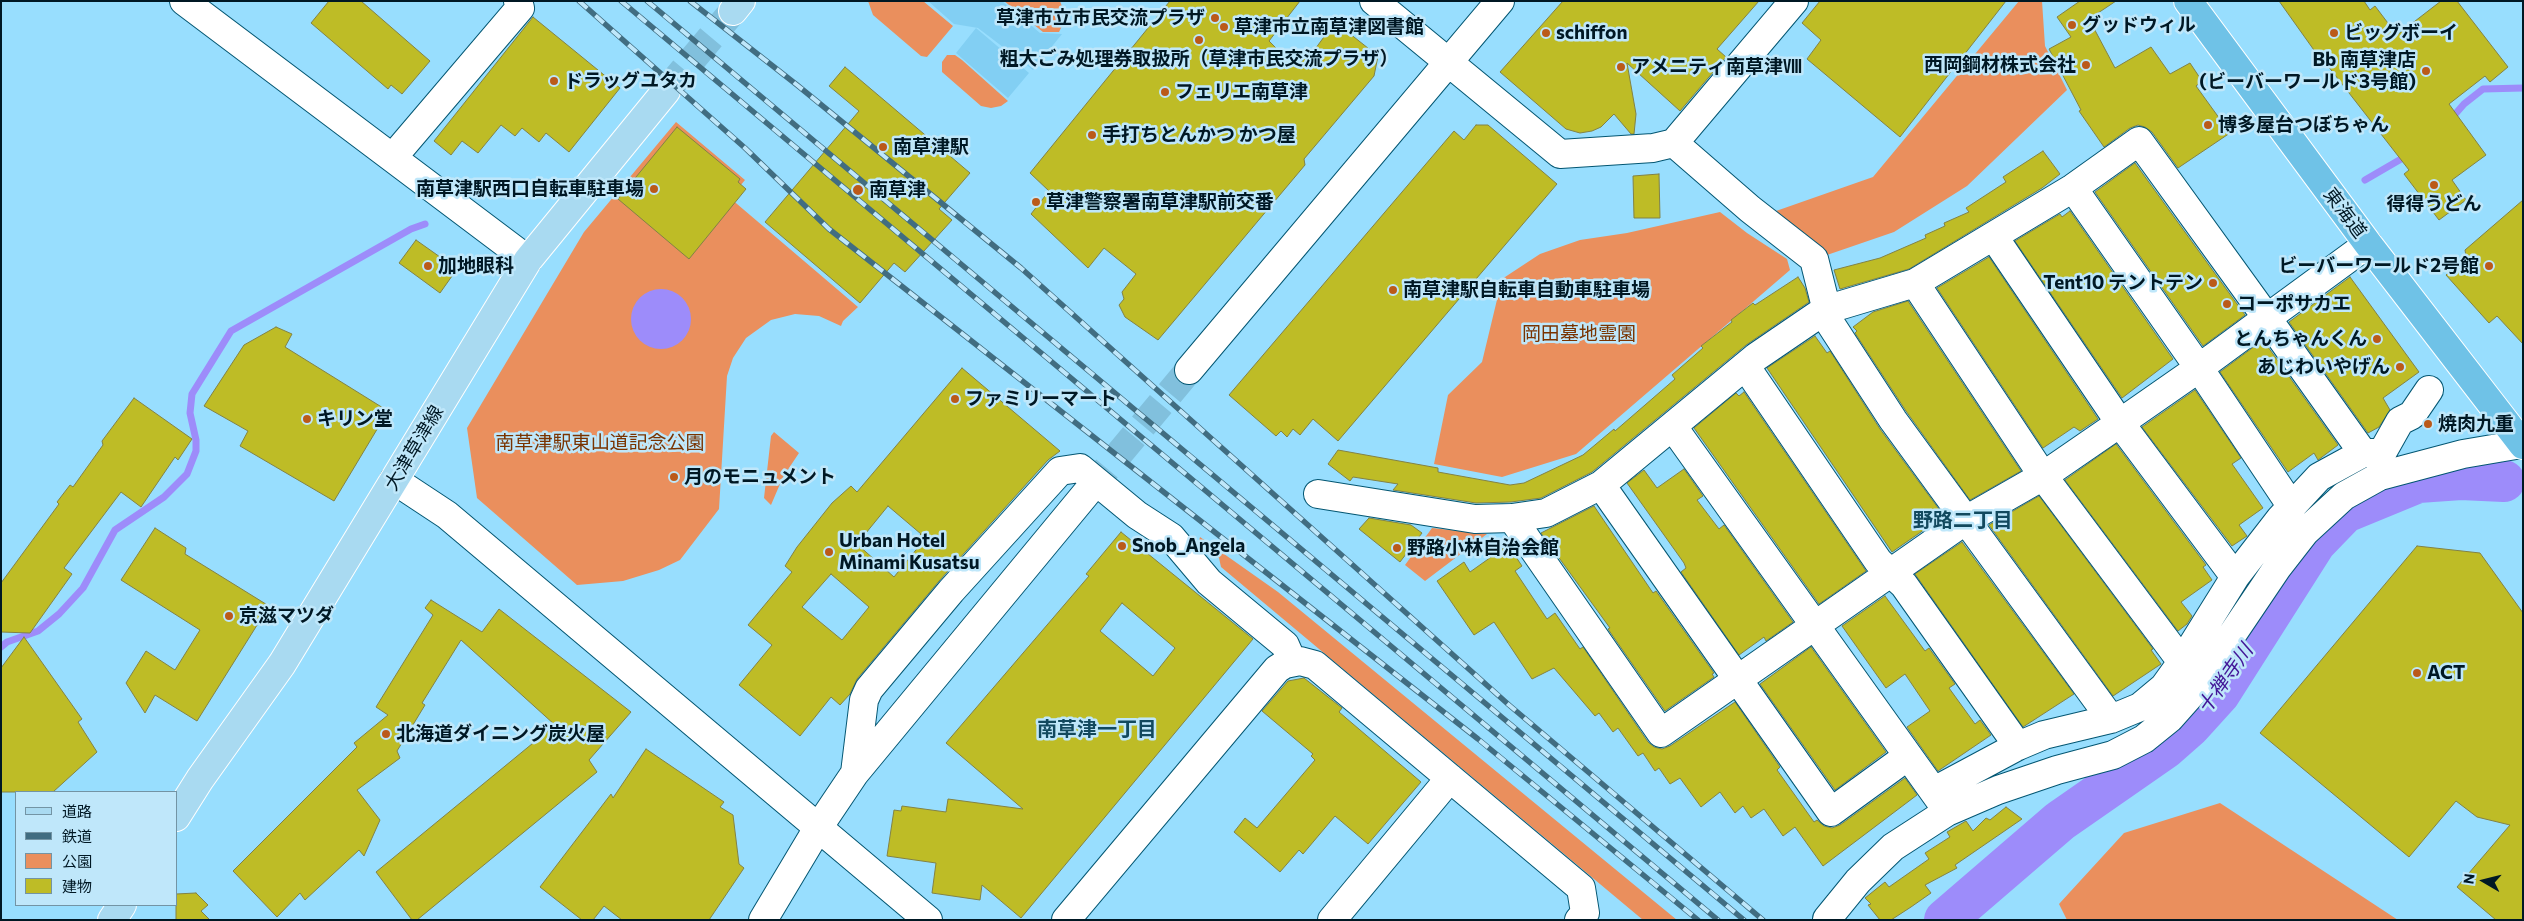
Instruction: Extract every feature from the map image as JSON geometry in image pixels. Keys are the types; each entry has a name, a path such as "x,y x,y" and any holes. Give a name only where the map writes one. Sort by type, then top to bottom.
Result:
{"highway":[{"name":"東海道","path":"2188,1 2368,244 2522,445"}],"main road":[{"name":"大津草津線","path":"178,814 200,779 282,664 528,260 666,91"},
{"path":"112,920 121,906"}],"street":[{"path":"184,1 528,260"},
{"path":"393,157 520,8 518,1"},
{"path":"1374,1 1560,154 1652,148 1674,143 1794,1"},
{"path":"1189,370 1500,1"},
{"path":"1318,494 1475,519 1512,518 1546,513 1601,485 1756,357 1825,310 1915,283 2073,188 2139,141 2363,453"},
{"path":"1674,143 1750,209 1814,258 1825,310 1830,323 1894,420 2112,719"},
{"path":"2073,188 2199,368 2292,507"},
{"path":"1994,237 2120,423 2236,577"},
{"path":"1512,518 1661,733 1966,520 2044,476 2199,368 2368,244"},
{"path":"1915,283 2044,476 2182,662"},
{"path":"1746,367 1878,561 1904,585 2018,746"},
{"path":"2380,476 2412,415 2429,390"},
{"path":"1827,919 1858,881 1940,802 2018,746 2044,735 2112,719 2140,707 2164,686 2182,662 2236,577 2292,507 2319,477 2363,453 2382,453 2400,421 2412,415"},
{"path":"1673,427 1940,802"},
{"path":"1940,802 1998,790 2049,772 2113,756 2144,739 2170,718 2194,691 2277,568 2305,532 2344,496 2380,476 2463,454 2522,445"},
{"path":"855,773 864,700 868,690 946,597 1060,471 1080,468 1137,515 1172,537 1209,582 1285,645 1292,661"},
{"path":"394,480 447,515 928,920"},
{"path":"1601,485 1830,812 1908,756"},
{"path":"762,920 818,828 855,773 1089,490"},
{"path":"1066,920 1278,669 1292,661 1308,662 1315,666 1582,888 1585,913 1579,920"},
{"path":"1332,920 1450,778"}],"shaded area":[{"path":"928,1 1002,1 1040,33 1062,34 1033,70 978,28 954,24"},
{"path":"976,28 1029,73 1008,98 956,53"},
{"path":"661,289 678,294 686,302 691,319 686,336 678,344 661,349 644,344 636,336 631,319 636,302 644,294"}],"green space":[{"path":"868,1 923,1 953,26 927,57 921,56 873,15"},
{"path":"1004,1 1060,1 1064,12 1063,24 1059,32 1043,32"},
{"path":"2019,1 2042,1 2045,46 2067,90 1967,186 1894,232 1827,255 1776,211 1873,177"},
{"path":"947,55 955,55 962,60 1008,101 1001,106 991,108 981,106 942,72 942,62"},
{"name":"南草津駅東山道記念公園","path":"676,122 745,180 730,198 858,307 843,321 841,326 819,316 795,314 771,320 746,338 733,358 727,376 719,509 680,560 659,570 623,581 577,585 477,498 467,428 584,232"},
{"name":"岡田墓地霊園","path":"1720,212 1747,233 1787,259 1790,270 1576,454 1502,477 1434,464 1448,395 1482,362 1502,279 1540,254 1580,240 1627,233"},
{"path":"774,432 799,453 783,477 771,505 764,498 771,436"},
{"path":"1432,528 1487,534 1425,581 1405,565"},
{"path":"1200,537 1278,592 1677,920 1643,920 1221,567 1219,558 1199,541"},
{"path":"2220,803 2398,920 2067,920 2059,904 2124,833"}],"building":[{"path":"329,1 361,1 430,61 402,94 391,85 388,89 311,23"},
{"path":"1170,1 1300,1 1269,41 1296,68 1305,58 1307,60 1335,22 1378,56 1374,76 1304,159 1305,165 1158,340 1125,317 1119,305 1124,299 1122,292 1136,274 1104,248 1088,268 1031,214 1049,191 1030,173"},
{"name":"アメニティ南草津Ⅷ","path":"1563,1 1759,1 1717,49 1726,57 1680,111 1627,63 1636,114 1634,134 1631,134 1614,114 1601,127 1592,131 1580,133 1566,129 1500,72"},
{"path":"1820,1 2006,1 1900,137 1807,59 1821,40 1802,23"},
{"path":"2080,1 2116,1 2089,19 2115,68 2151,47 2170,74 2190,63 2202,81 2196,86 2230,133 2178,168 2152,132 2138,125 2130,128 2104,147 2079,111 2081,110 2049,49 2071,37 2057,17"},
{"path":"2279,1 2364,1 2370,10 2375,6 2397,35 2441,1 2457,1 2508,67 2490,82 2485,76 2449,104 2486,155 2452,180 2466,200 2439,220 2404,174 2409,170 2328,66 2326,67"},
{"name":"ドラッグユタカ","path":"533,17 620,88 569,152 546,133 539,142 522,128 515,136 501,125 478,153 462,141 451,155 434,141"},
{"name":"南草津駅","path":"845,67 970,173 939,209 952,220 905,272 894,263 860,303 765,222 859,111 829,86"},
{"name":"南草津駅自転車自動車駐車場","path":"1476,125 1488,125 1557,184 1338,441 1313,419 1300,435 1293,429 1287,437 1281,431 1276,436 1229,395 1454,131 1464,140"},
{"name":"南草津駅西口自転車駐車場","path":"677,127 740,179 738,182 746,189 689,259 618,199"},
{"path":"2043,151 2060,174 2042,188 1909,269 1840,289 1834,270 1880,258 1926,238 1925,235 1945,226 1944,223 1969,212 1966,208 2006,182 2003,177"},
{"path":"2135,163 2245,315 2203,346 2095,192"},
{"path":"1659,174 1660,218 1634,218 1633,176"},
{"name":"ビーバーワールド2号館","path":"2523,200 2523,344 2497,316 2489,323 2446,275 2466,256 2465,250"},
{"path":"2070,211 2173,359 2122,398 2015,241 2060,214 2062,217"},
{"name":"加地眼科","path":"416,240 457,269 440,293 399,263"},
{"path":"1989,257 2098,419 2080,431 2074,427 2043,448 1937,288"},
{"path":"1798,277 1805,288 1809,302 1746,345 1592,472 1541,498 1511,502 1476,503 1393,490 1398,484 1353,477 1350,481 1328,464 1338,450 1438,468 1438,472 1510,485 1524,483 1583,455 1614,429 1615,431 1675,379 1672,375 1703,348 1701,346 1732,322 1731,320 1753,303 1755,305"},
{"path":"2350,277 2419,372 2383,398 2390,410 2379,427 2368,433 2289,322"},
{"path":"1908,301 2021,471 1970,500 1906,411 1855,333 1857,331 1853,327 1873,312"},
{"path":"276,327 292,334 285,347 388,411 334,501 240,446 248,431 204,406 244,345"},
{"path":"1815,336 1827,353 1830,351 1880,429 1944,516 1892,552 1767,368"},
{"path":"2263,340 2338,445 2318,460 2314,453 2288,472 2220,372"},
{"path":"962,368 1060,451 1048,460 939,581 857,679 850,694 840,705 831,697 800,736 739,685 772,645 748,625 792,572 785,566 797,547 832,503 851,486 857,492","holes":["888,506 921,534 919,536 924,540 894,577 857,544","831,574 869,607 842,640 802,607"]},
{"path":"2195,390 2241,458 2232,464 2263,508 2239,525 2247,536 2232,546 2142,427"},
{"path":"1744,392 1866,571 1819,604 1694,428 1736,393 1739,396"},
{"path":"134,398 192,439 178,460 175,457 141,507 121,492 64,568 72,574 30,633 1,632 1,583 59,504 57,502 70,485 73,487 103,445 102,441"},
{"path":"2116,444 2206,565 2203,567 2212,580 2181,602 2192,616 2187,624 2178,631 2065,480"},
{"path":"1684,469 1703,496 1697,500 1719,529 1724,525 1793,622 1766,641 1764,637 1739,655 1681,572 1686,568 1684,563 1627,483 1644,470 1657,488"},
{"path":"2039,496 2153,649 2151,650 2161,664 2113,696 1989,525"},
{"path":"1594,506 1653,593 1656,591 1714,673 1712,674 1714,677 1665,711 1608,629 1610,628 1541,533"},
{"name":"野路小林自治会館","path":"1369,518 1411,525 1422,533 1400,562 1359,529"},
{"path":"155,528 186,548 185,554 269,606 197,721 155,695 145,713 126,683 146,651 175,670 200,630 121,580"},
{"path":"1121,532 1253,639 1021,918 982,885 980,900 932,893 936,863 887,856 894,810 901,811 902,806 946,812 948,799 1023,809 946,743 1089,576 1086,574","holes":["1122,603 1175,648 1153,676 1100,631"]},
{"path":"1962,542 2074,694 2023,727 1915,574"},
{"path":"1508,545 1522,566 1515,571 1547,619 1555,613 1580,649 1583,647 1648,742 1654,747 1662,749 1670,746 1735,702 1780,767 1777,770 1814,822 1817,820 1824,826 1832,828 1840,825 1905,778 1917,795 1823,866 1795,827 1783,836 1764,809 1751,818 1743,806 1735,813 1720,792 1701,807 1680,778 1670,784 1659,768 1655,771 1643,753 1638,756 1618,728 1613,732 1599,713 1595,716 1554,668 1532,679 1494,622 1474,635 1437,581 1464,562 1470,572"},
{"name":"ACT","path":"2417,546 2480,553 2523,613 2523,920 2496,920 2457,887 2510,825 2477,817 2456,801 2409,857 2260,733"},
{"path":"1885,596 1925,651 1929,648 1955,684 1949,688 1975,724 1980,720 1991,735 1938,771 1907,727 1930,711 1905,674 1886,688 1842,626"},
{"path":"431,600 482,632 499,609 631,712 589,760 597,772 417,920 412,920 376,872 555,725 461,640 422,703 425,705 397,751 400,758 357,790 380,820 364,856 359,850 305,900 300,893 277,917 233,871 357,747 354,743 388,715 376,707 433,615 425,608"},
{"path":"24,637 82,719 78,722 97,752 54,791 1,792 1,668"},
{"path":"1811,647 1886,752 1835,790 1760,684"},
{"path":"1304,678 1342,708 1339,712 1421,782 1368,844 1335,816 1303,854 1299,850 1280,872 1234,832 1245,818 1257,828 1315,760 1311,756 1313,754 1262,711 1288,681"},
{"path":"646,749 724,802 720,807 733,815 739,864 744,868 709,920 622,920 604,906 593,920 582,920 540,887 611,794 613,798"},
{"path":"2006,807 2022,819 1955,865 1957,868 1925,885 1931,893 1891,920 1880,920 1868,905 1871,904 1865,898 1885,882 1889,887 1929,859 1925,853 1950,837 1947,832 1966,821 1973,831 1986,818 1990,820"},
{"path":"196,893 208,905 201,911 210,920 176,920 178,894"}],"waterway":[{"path":"2451,119 2464,104 2483,89 2523,88"},
{"path":"2365,180 2408,155"},
{"path":"1,647 7,642 38,631 59,614 83,588 115,530 164,497 187,474 196,451 196,440 190,413 192,394 231,331 411,229 425,224"},
{"name":"十禅寺川","path":"1945,920 2060,821 2165,748 2190,726 2219,694 2315,543 2345,512 2418,482 2461,479 2504,481"}],"tunnel":[{"path":"666,91 733,11"},
{"path":"1089,490 1189,370"}],"railway":[{"path":"579,1 745,148 829,229 1478,739 1698,920"},
{"path":"621,1 1718,920"},
{"path":"647,1 1744,920"},
{"path":"690,1 797,85 1021,268 1509,705 1763,920"}],"place":[{"name":"草津市立市民交流プラザ","path":"1215,18"},
{"name":"グッドウィル","path":"2072,25"},
{"name":"草津市立南草津図書館","path":"1224,27"},
{"name":"schiffon","path":"1546,33"},
{"name":"ビッグボーイ","path":"2334,33"},
{"name":"粗大ごみ処理券取扱所（草津市民交流プラザ）","path":"1199,40"},
{"name":"西岡鋼材株式会社","path":"2086,65"},
{"name":"アメニティ南草津Ⅷ","path":"1621,67"},
{"name":"Bb 南草津店 (ビーバーワールド3号館)","path":"2426,71"},
{"name":"ドラッグユタカ","path":"554,81"},
{"name":"フェリエ南草津","path":"1165,92"},
{"name":"博多屋台つぼちゃん","path":"2208,125"},
{"name":"手打ちとんかつ かつ屋","path":"1092,135"},
{"name":"南草津駅","path":"883,147"},
{"name":"得得うどん","path":"2434,185"},
{"name":"南草津駅西口自転車駐車場","path":"654,189"},
{"name":"南草津","path":"858,190"},
{"name":"草津警察署南草津駅前交番","path":"1036,202"},
{"name":"加地眼科","path":"428,266"},
{"name":"ビーバーワールド2号館","path":"2489,266"},
{"name":"Tent10 テントテン","path":"2213,283"},
{"name":"南草津駅自転車自動車駐車場","path":"1393,290"},
{"name":"コーポサカエ","path":"2227,304"},
{"name":"とんちゃんくん","path":"2377,339"},
{"name":"あじわいやげん","path":"2400,367"},
{"name":"ファミリーマート","path":"955,399"},
{"name":"キリン堂","path":"307,419"},
{"name":"焼肉九重","path":"2428,424"},
{"name":"月のモニュメント","path":"674,477"},
{"name":"Snob_Angela","path":"1122,546"},
{"name":"野路小林自治会館","path":"1397,548"},
{"name":"Urban Hotel Minami Kusatsu","path":"829,552"},
{"name":"京滋マツダ","path":"229,616"},
{"name":"ACT","path":"2417,673"},
{"name":"北海道ダイニング炭火屋","path":"386,734"}],"district":[{"name":"野路二丁目","path":"1963,520"},
{"name":"南草津一丁目","path":"1097,729"}]}
